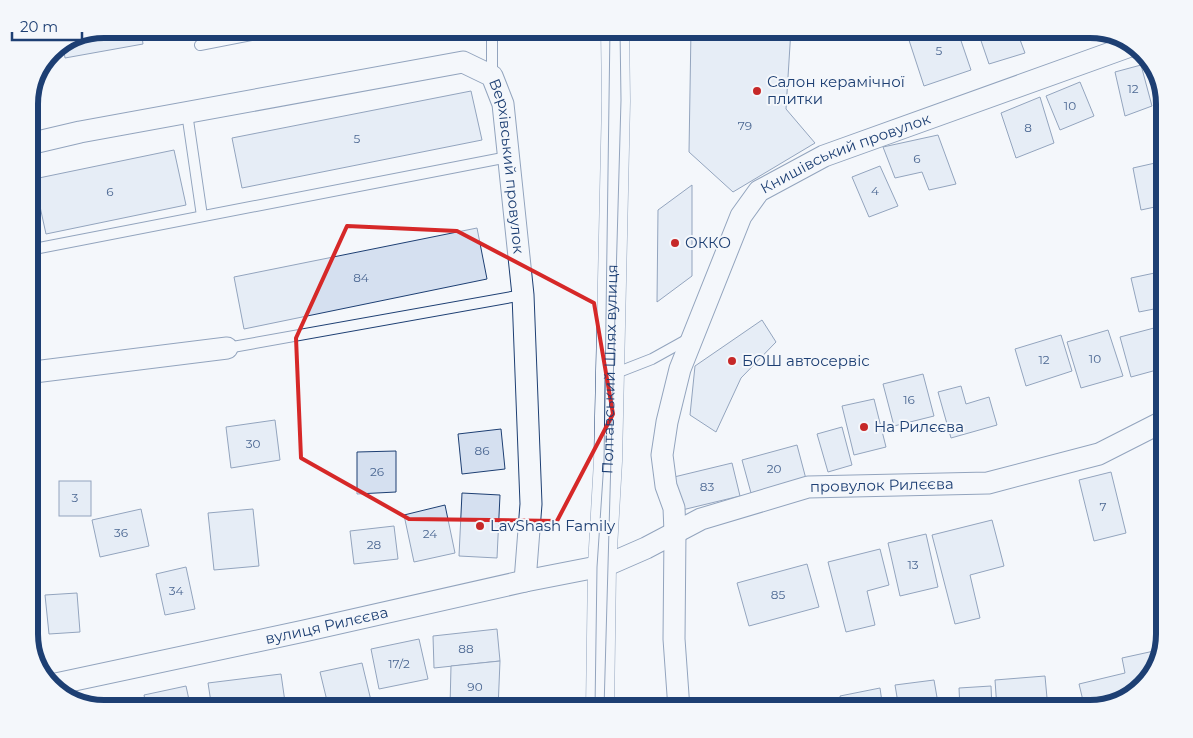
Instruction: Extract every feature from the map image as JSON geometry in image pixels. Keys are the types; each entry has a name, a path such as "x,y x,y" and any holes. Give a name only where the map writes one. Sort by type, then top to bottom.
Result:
{"main road":[{"name":"Полтавський Шлях вулиця","path":"600,700 602,566 608,461 615,37"}],"street":[{"name":"Книшівський провулок","path":"678,700 674,640 674,508 666,486 662,455 667,422 680,369 691,338 741,216 758,191 824,156 1125,48"},
{"name":"Верхівський провулок","path":"38,142 80,132 464,62 492,76 503,104 522,295 531,504 525,581"},
{"path":"38,372 227,348"},
{"name":"провулок Рилєєва","path":"602,566 646,548 701,519 808,487 988,484 1099,454 1156,425"},
{"name":"вулиця Рилєєва","path":"59,683 602,566"}],"lane":[{"path":"200,45 241,37"},
{"path":"492,37 492,76"},
{"path":"187,113 202,216"},
{"path":"38,248 508,158"},
{"path":"227,348 522,295"},
{"path":"609,376 652,359 691,338"}],"highlighted area":[{"path":"347,226 457,231 594,303 613,414 557,521 409,519 301,458 296,338"}],"building":[{"path":"104,37 142,37 143,44 65,58 64,51 82,41"},
{"path":"691,37 790,37 786,109 815,143 733,192 689,152"},
{"path":"908,37 960,37 971,70 924,86"},
{"path":"980,37 1019,37 1025,53 989,64"},
{"path":"1141,65 1152,106 1125,116 1115,72"},
{"path":"1080,82 1094,116 1060,130 1046,96"},
{"path":"471,91 482,140 242,188 232,138"},
{"path":"1040,97 1054,143 1016,158 1001,113"},
{"path":"938,135 956,184 929,190 922,172 895,178 883,147"},
{"path":"174,150 186,205 46,234 38,197 38,178"},
{"path":"1155,163 1155,207 1141,210 1133,168"},
{"path":"880,166 898,206 869,217 852,177"},
{"name":"ОККО","path":"692,185 692,276 657,302 658,210"},
{"path":"477,228 487,279 244,329 234,277"},
{"path":"1155,273 1155,309 1139,312 1131,278"},
{"path":"762,320 776,342 741,378 716,432 690,415 695,366"},
{"path":"1154,328 1156,370 1131,377 1120,337"},
{"path":"1108,330 1123,376 1081,388 1067,342"},
{"path":"1061,335 1072,371 1026,386 1015,349"},
{"path":"923,374 934,416 894,426 883,384"},
{"path":"961,386 966,404 989,397 997,425 951,438 938,392"},
{"name":"На Рилєєва","path":"874,399 886,447 854,455 842,406"},
{"path":"275,420 280,460 231,468 226,427"},
{"path":"842,427 852,465 828,472 817,434"},
{"path":"501,429 505,469 462,474 458,434"},
{"path":"797,445 806,479 751,493 742,460"},
{"path":"396,451 396,492 357,494 357,452"},
{"path":"732,463 740,496 682,510 674,477"},
{"path":"1111,472 1126,533 1094,541 1079,480"},
{"path":"59,481 91,481 91,516 59,516"},
{"name":"LavShash Family","path":"462,493 500,495 497,558 459,556"},
{"path":"445,505 455,553 414,562 404,515"},
{"path":"141,509 149,546 100,557 92,520"},
{"path":"253,509 259,566 214,570 208,513"},
{"path":"992,520 1004,566 970,575 980,618 955,624 932,535"},
{"path":"394,526 398,559 354,564 350,531"},
{"path":"926,534 938,587 900,596 888,543"},
{"path":"880,549 889,585 867,591 875,625 846,632 828,562"},
{"path":"807,564 819,607 749,626 737,583"},
{"path":"186,567 195,609 165,615 156,574"},
{"path":"77,593 80,632 49,634 45,595"},
{"path":"497,629 500,661 434,668 433,636"},
{"path":"419,639 428,679 379,689 371,649"},
{"path":"1153,651 1142,675 1130,687 1106,698 1083,700 1079,684 1125,673 1122,658"},
{"path":"500,661 498,700 450,700 451,666"},
{"path":"362,663 371,700 327,700 320,672"},
{"path":"281,674 285,700 211,700 208,683"},
{"path":"1045,676 1047,700 996,700 995,680"},
{"path":"934,680 937,700 898,700 895,685"},
{"path":"186,686 189,700 145,700 144,695"},
{"path":"991,686 992,700 960,700 959,688"},
{"path":"880,688 882,700 841,700 840,696"}],"tram line":[{"path":"595,700 597,567 604,461 610,37"},
{"path":"604,700 621,100 620,37"}],"place":[{"name":"Салон керамічної плитки","path":"757,91"},
{"name":"ОККО","path":"675,243"},
{"name":"БОШ автосервіс","path":"732,361"},
{"name":"На Рилєєва","path":"864,427"},
{"name":"LavShash Family","path":"480,526"}]}
